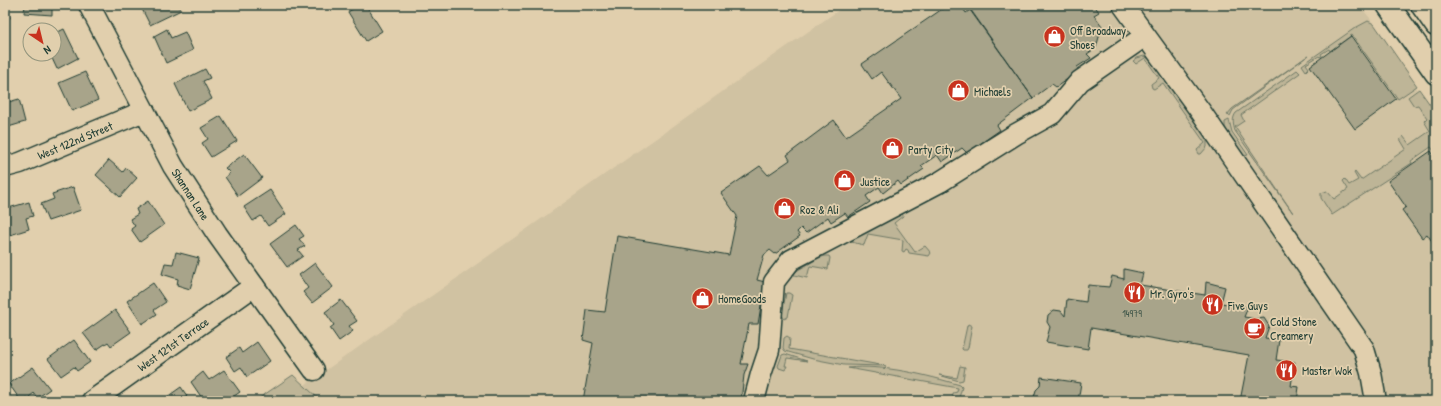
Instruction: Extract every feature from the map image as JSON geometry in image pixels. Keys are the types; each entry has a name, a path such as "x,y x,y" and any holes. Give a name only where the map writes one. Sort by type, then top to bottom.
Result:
{"main road":[{"path":"1388,5 1436,73"},
{"path":"1422,5 1436,25"}],"street":[{"name":"Shannan Lane","path":"89,5 173,166 217,234 314,370"},
{"path":"1123,5 1221,141 1364,349 1371,373 1376,401"},
{"path":"754,401 769,350 774,282 792,260 940,182 1016,134 1052,114 1080,81 1145,36"},
{"name":"West 122nd Street","path":"5,167 20,163 144,111"},
{"name":"West 121st Terrace","path":"92,401 254,286"}],"shaded area":[{"path":"846,5 1359,5 1370,18 1436,116 1436,401 308,401 299,389"},
{"path":"1368,21 1374,24 1417,86 1398,99 1352,35 1330,51 1329,49 1321,54 1322,56 1319,56 1306,64 1309,68 1306,71 1302,65 1355,28"},
{"path":"1309,55 1233,110 1230,116 1227,115 1232,109"},
{"path":"1144,56 1151,60 1204,134 1207,140 1207,147 1201,154 1199,154 1197,150 1205,143 1163,83 1154,89 1152,88 1151,84 1159,78 1145,58 1136,64 1133,61"},
{"path":"1297,70 1300,73 1241,115 1244,121 1235,127 1293,213 1235,131 1233,122 1236,113"},
{"path":"1419,89 1436,113 1436,154 1431,147 1411,161 1412,163 1332,215 1321,198 1321,193 1327,191 1334,199 1348,189 1343,181 1345,179 1349,185 1358,180 1354,173 1355,172 1361,180 1406,149 1400,139 1403,136 1410,145 1430,131 1424,121 1427,118 1418,105 1414,106 1408,97"},
{"path":"1229,120 1232,132 1248,155 1244,156 1227,131 1225,122"},
{"path":"902,212 903,216 894,223 915,252 925,246 931,253 929,256 909,253 906,249 904,252 902,251 903,240 868,234 864,245 851,242 850,240 889,218 890,220 893,218 892,216"},
{"path":"825,256 829,256 830,258 828,269 810,266 807,278 794,275 798,270"},
{"path":"786,293 792,295 788,317 784,319 782,314"},
{"path":"968,324 972,326 968,348 967,350 963,350 962,349"},
{"path":"787,336 790,338 789,349 886,366 844,365 813,359 785,351 783,348 784,338"},
{"path":"785,354 807,361 787,358 785,366 787,366 785,370 779,368 778,366 782,355"},
{"path":"960,366 965,367 963,380 959,381 939,375 957,378"},
{"path":"861,367 904,371 947,381 962,387 959,398 953,398 953,393 957,392 958,388 848,368"},
{"path":"293,375 321,401 255,401"}],"building":[{"path":"25,5 52,5 52,15 24,13"},
{"path":"140,5 178,5 181,10 150,25"},
{"path":"359,5 366,5 382,31 366,41 348,12"},
{"path":"948,5 961,5 966,13 970,10 1033,98 997,125 1000,130 967,153 962,148 942,162 937,155 921,166 924,169 901,185 898,181 883,193 879,187 866,196 870,202 848,217 845,213 831,222 828,217 806,233 801,228 797,232 800,236 775,254 770,250 764,255 757,280 765,282 758,324 749,324 741,364 748,364 744,375 741,401 583,401 593,343 583,340 587,310 605,312 617,236 729,255 737,216 721,193 760,166 768,175 790,160 787,155 834,120 846,137 901,99 881,72 872,79 862,64"},
{"path":"1094,5 1099,12 1094,15 1102,26 1096,48 1087,54 1091,58 1077,67 1079,71 1056,87 1052,84 1033,98 968,6"},
{"path":"5,6 10,18 5,20"},
{"path":"64,29 78,58 57,69 54,62 62,62 62,30"},
{"path":"167,29 171,38 185,32 193,50 166,63 154,36"},
{"path":"1351,36 1396,99 1355,129 1310,66"},
{"path":"205,69 210,78 203,81 212,99 188,111 175,84"},
{"path":"85,72 98,100 72,111 59,83"},
{"path":"19,99 25,122 5,128 5,103"},
{"path":"221,116 237,141 211,157 202,143 208,139 201,128"},
{"path":"1431,151 1436,159 1436,247 1427,234 1422,238 1402,210 1406,207 1388,181"},
{"path":"244,154 262,178 238,196 225,177 230,173 225,168"},
{"path":"109,160 123,172 126,168 137,178 120,197 96,175"},
{"path":"73,187 81,210 48,221 41,204 54,199 52,194"},
{"path":"270,190 286,214 268,226 261,216 253,221 244,207"},
{"path":"148,201 164,225 140,242 131,229 135,226 130,219 138,214 136,209"},
{"path":"29,202 33,216 26,218 29,229 7,236 5,229 5,209"},
{"path":"296,225 304,236 299,239 305,246 298,250 303,256 287,267 270,244"},
{"path":"176,252 199,258 190,289 177,285 178,279 162,274 165,263 173,264"},
{"path":"315,263 333,287 312,303 303,292 308,288 299,275"},
{"path":"1124,269 1143,273 1140,285 1205,295 1206,282 1225,287 1221,303 1248,307 1244,317 1257,319 1264,318 1269,326 1265,338 1279,340 1276,360 1295,362 1291,386 1299,387 1297,401 1240,401 1249,355 1091,328 1088,349 1046,342 1050,327 1047,322 1048,315 1054,310 1061,311 1065,316 1067,299 1086,302 1088,285 1109,287 1112,276 1124,279"},
{"path":"153,283 166,302 154,310 157,314 142,324 127,301"},
{"path":"341,300 357,321 349,326 353,331 339,341 330,328 334,325 325,312"},
{"path":"115,310 131,332 111,346 108,342 96,350 83,333"},
{"path":"74,340 90,362 77,371 74,367 61,376 48,359"},
{"path":"257,342 270,361 247,377 241,367 235,371 226,357 239,348 242,353"},
{"path":"33,367 50,389 37,398 34,393 24,401 21,401 9,384"},
{"path":"224,370 240,392 227,401 204,401 191,382 203,372 209,380"},
{"path":"1041,377 1081,383 1078,401 1037,401 1034,397 1036,390 1040,386"},
{"path":"181,387 187,396 185,398 187,401 170,401 167,397"}],"place":[{"name":"Off Broadway Shoes","path":"1054,37"},
{"name":"Michaels","path":"958,91"},
{"name":"Party City","path":"893,149"},
{"name":"Justice","path":"844,181"},
{"name":"Roz & Ali","path":"784,209"},
{"name":"Mr. Gyro's","path":"1134,293"},
{"name":"HomeGoods","path":"703,298"},
{"name":"Five Guys","path":"1213,305"},
{"name":"Cold Stone Creamery","path":"1255,328"},
{"name":"Master Wok","path":"1286,370"}]}
